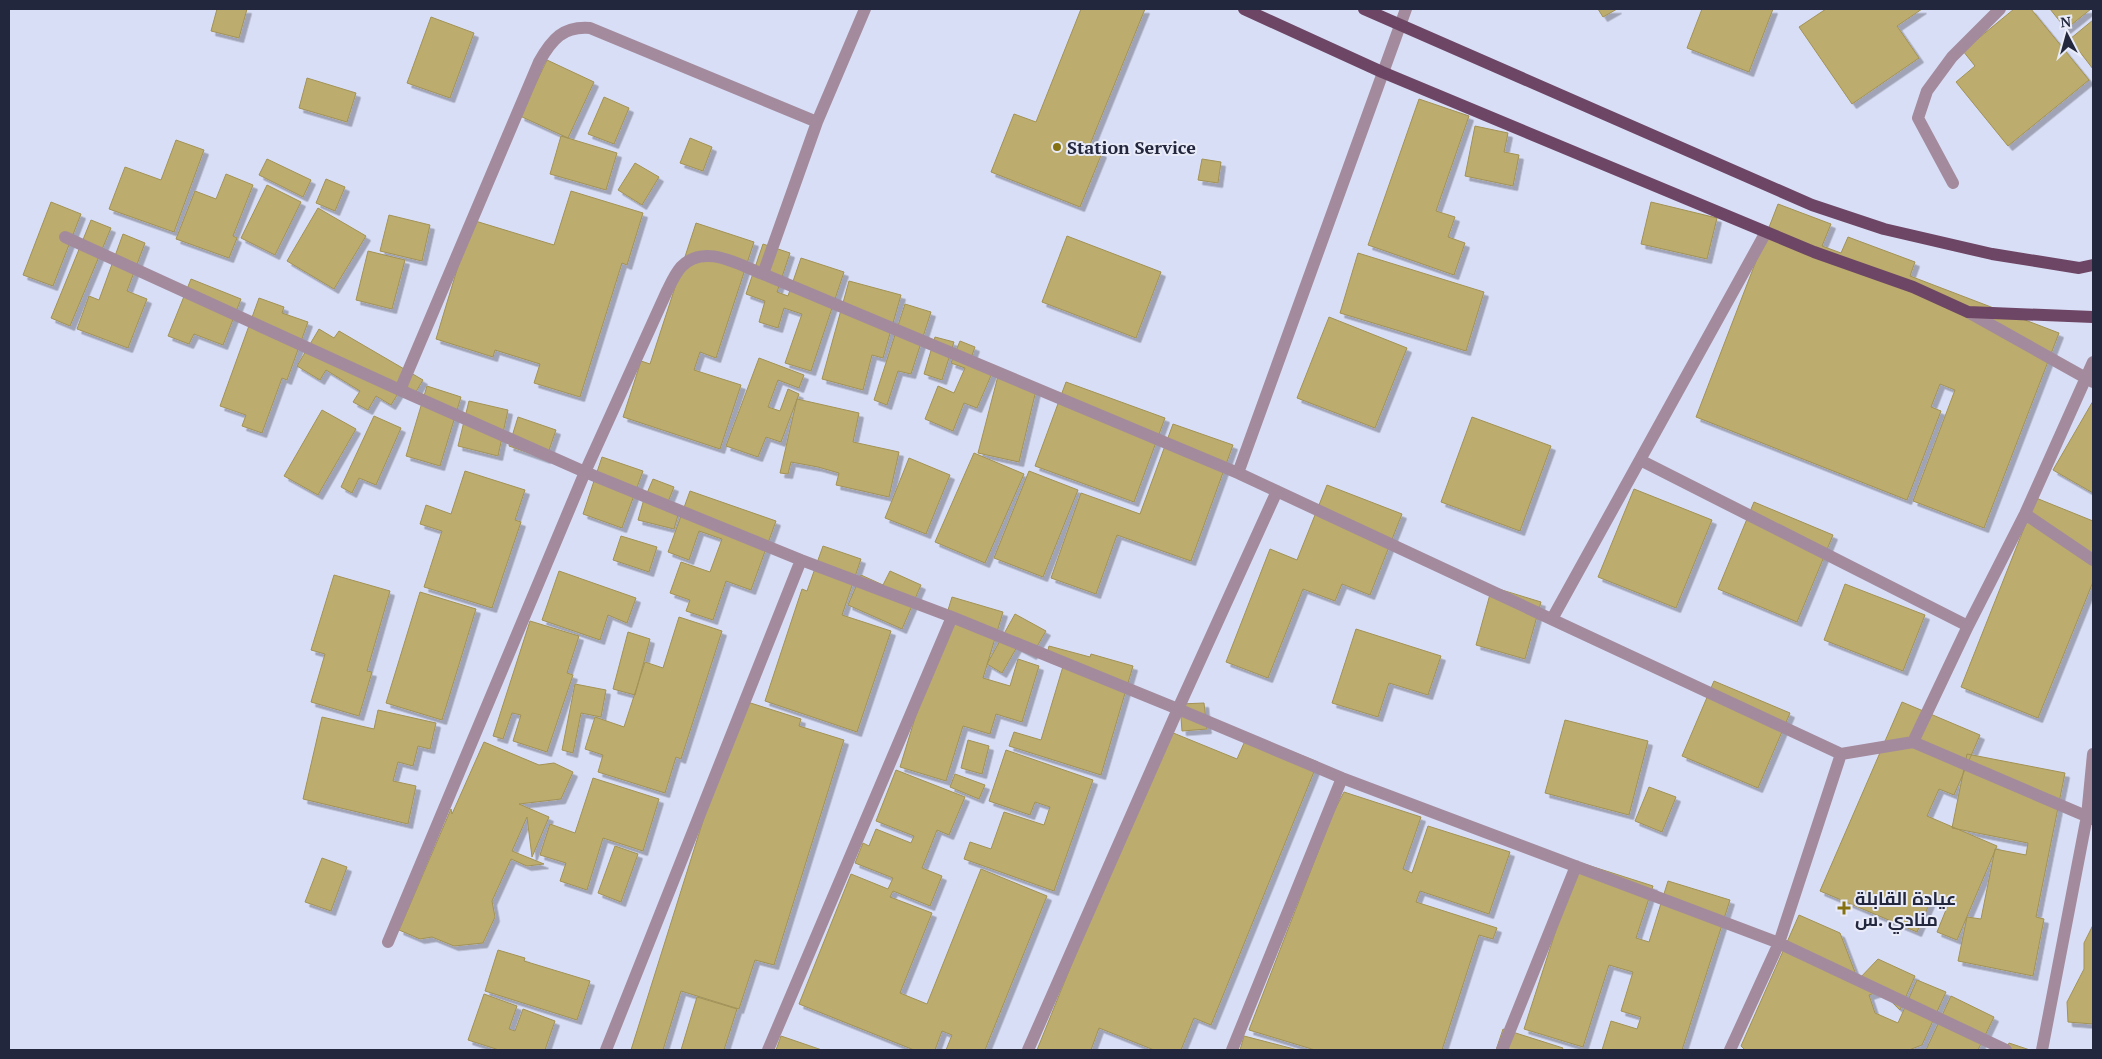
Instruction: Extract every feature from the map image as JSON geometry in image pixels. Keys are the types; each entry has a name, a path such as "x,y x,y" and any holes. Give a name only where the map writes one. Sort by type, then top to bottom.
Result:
{"main road":[{"path":"1244,9 1382,72 1814,252 1913,287 1968,312 2093,317"},
{"path":"1364,9 1812,205 1884,229 1992,254 2079,268 2093,266"}],"street":[{"path":"763,274 817,122 865,9"},
{"path":"1238,472 1406,9"},
{"path":"1953,183 1918,118 1927,91 1952,57 2000,9"},
{"path":"400,390 539,62 547,48 565,32 575,27 590,28 817,122"},
{"path":"1552,619 1766,232"},
{"path":"65,237 585,472 801,560 952,617 1342,778 1779,943 2006,1050"},
{"path":"388,942 585,472 667,291 680,268 689,260 700,255 710,255 763,274 1238,472 1841,754 1914,742 2090,818"},
{"path":"1968,312 2090,379"},
{"path":"1914,742 1968,626 2025,514 2090,379 2093,362"},
{"path":"1640,460 1968,626"},
{"path":"1028,1050 1277,490"},
{"path":"2025,514 2093,560"},
{"path":"606,1050 801,560"},
{"path":"768,1050 952,617"},
{"path":"1730,1050 1779,943 1841,754"},
{"path":"2042,1050 2090,818 2093,754"},
{"path":"1232,1050 1342,778"},
{"path":"1502,1050 1576,866"}],"building":[{"path":"217,9 247,9 239,38 211,31"},
{"path":"1081,9 1145,9 1089,147 1102,153 1080,207 991,172 1014,114 1036,122"},
{"path":"1598,9 1617,9 1603,17"},
{"path":"1702,9 1773,9 1749,72 1687,48"},
{"path":"1826,9 1922,9 1897,26 1919,58 1852,104 1799,27"},
{"path":"2014,9 2031,9 2089,80 2008,146 1956,82 1975,66 1963,51"},
{"path":"2050,9 2091,9 2066,29"},
{"path":"431,17 474,33 450,98 407,83"},
{"path":"2093,20 2093,69 2070,39"},
{"path":"547,60 594,82 568,138 520,116"},
{"path":"307,78 356,93 347,122 299,108"},
{"path":"604,97 629,108 614,144 588,134"},
{"path":"1419,99 1469,116 1436,211 1455,217 1448,237 1465,243 1454,275 1368,245"},
{"path":"1475,126 1508,133 1504,152 1519,155 1513,186 1465,176"},
{"path":"561,136 617,153 606,190 550,174"},
{"path":"690,138 712,147 703,171 680,163"},
{"path":"176,140 204,150 174,232 109,209 125,167 161,180"},
{"path":"267,159 311,180 303,197 259,175"},
{"path":"1202,159 1221,162 1218,183 1198,180"},
{"path":"635,163 659,177 642,205 618,190"},
{"path":"226,174 253,185 233,236 237,238 229,258 176,239 195,191 216,199"},
{"path":"326,179 345,187 335,211 316,203"},
{"path":"267,185 301,202 275,255 241,238"},
{"path":"571,191 643,213 627,265 622,263 580,397 534,383 540,364 495,350 493,357 436,339 472,220 554,245"},
{"path":"51,202 81,214 53,286 23,275"},
{"path":"1651,202 1717,218 1707,259 1641,244"},
{"path":"1778,204 1831,224 1822,246 1841,253 1848,237 1915,262 1910,276 2059,333 1984,528 1913,501 1955,390 1940,384 1931,407 1941,411 1907,500 1696,417"},
{"path":"318,208 366,236 334,289 287,261"},
{"path":"389,215 430,225 422,261 380,251"},
{"path":"91,220 111,228 70,326 51,318"},
{"path":"696,223 754,242 716,358 700,352 694,370 741,385 720,449 623,417 641,361 650,364"},
{"path":"123,234 145,243 127,291 147,299 128,348 77,329 89,296 99,300"},
{"path":"1067,236 1161,272 1136,338 1042,302"},
{"path":"763,244 790,253 777,292 788,296 801,258 844,272 811,371 785,363 802,314 784,308 778,328 759,322 765,301 746,294"},
{"path":"368,251 405,260 392,309 356,300"},
{"path":"1358,253 1484,292 1466,351 1340,313"},
{"path":"191,279 241,299 223,345 194,334 189,344 168,336"},
{"path":"849,281 901,295 883,358 872,355 863,390 822,379"},
{"path":"259,298 284,307 282,313 308,322 287,380 282,378 262,433 242,426 246,415 220,406"},
{"path":"905,304 931,312 911,374 898,371 887,405 874,400"},
{"path":"1329,317 1407,348 1375,428 1297,398"},
{"path":"319,329 334,338 339,331 423,380 414,395 402,387 391,405 376,396 368,410 353,402 360,391 326,370 320,380 297,366"},
{"path":"935,337 954,342 942,380 924,374"},
{"path":"960,341 975,347 970,361 993,371 977,408 964,403 953,431 925,419 938,386 954,393 965,368 951,363"},
{"path":"759,358 804,375 799,388 778,380 768,407 780,411 788,389 799,394 781,442 766,437 758,457 726,446"},
{"path":"998,376 1037,386 1019,462 978,453"},
{"path":"1066,382 1165,418 1134,502 1035,466"},
{"path":"427,386 461,397 440,466 406,456"},
{"path":"797,399 859,413 853,442 899,452 889,497 836,485 839,473 818,467 791,462 788,474 780,473"},
{"path":"469,401 508,410 498,456 458,446"},
{"path":"2093,401 2093,493 2053,470"},
{"path":"322,410 356,429 318,495 284,476"},
{"path":"374,416 401,428 376,485 359,478 352,493 341,487"},
{"path":"518,417 556,430 546,459 509,446"},
{"path":"1472,417 1551,446 1520,531 1441,502"},
{"path":"1173,424 1233,445 1191,561 1117,535 1096,594 1051,578 1081,493 1140,514"},
{"path":"974,453 1024,474 985,563 935,542"},
{"path":"602,457 643,471 622,528 583,514"},
{"path":"909,458 950,475 926,534 885,518"},
{"path":"465,471 525,490 515,520 521,522 492,608 424,587 442,531 420,524 426,505 451,514"},
{"path":"1029,471 1078,490 1043,577 994,558"},
{"path":"653,479 674,487 668,502 647,493"},
{"path":"1327,485 1402,514 1370,595 1342,584 1335,601 1303,589 1268,678 1226,662 1270,549 1297,560"},
{"path":"1634,489 1712,520 1676,608 1598,577"},
{"path":"690,491 776,521 751,590 726,581 713,620 686,611 690,600 670,593 681,562 710,572 722,539 699,531 689,560 668,552"},
{"path":"2036,498 2093,521 2093,582 2038,718 1961,687"},
{"path":"644,499 680,508 674,529 638,520"},
{"path":"1754,502 1833,535 1797,622 1718,589"},
{"path":"621,536 657,547 649,572 613,560"},
{"path":"823,546 861,559 842,615 891,631 857,732 765,701 802,589 807,591"},
{"path":"559,571 636,598 627,623 608,615 600,640 542,620"},
{"path":"890,571 921,585 902,629 848,605 861,575 883,585"},
{"path":"334,575 390,591 367,671 372,672 359,716 311,702 325,654 311,650"},
{"path":"1845,584 1925,615 1903,671 1824,640"},
{"path":"1492,587 1541,602 1525,659 1476,645"},
{"path":"420,592 476,609 442,720 386,703"},
{"path":"952,597 1003,612 983,678 1010,686 1018,659 1039,666 1022,722 996,714 990,734 963,726 946,781 900,767"},
{"path":"1015,614 1046,631 1032,655 1017,647 1002,673 987,664"},
{"path":"679,617 722,631 681,759 676,757 665,793 598,772 603,755 585,749 595,717 624,727 645,662 663,668"},
{"path":"530,621 579,636 567,673 573,675 547,752 513,741 521,715 512,713 503,739 493,736"},
{"path":"1356,629 1441,656 1428,695 1389,683 1378,717 1332,703"},
{"path":"628,632 650,639 635,695 613,689"},
{"path":"1049,646 1090,657 1091,654 1133,666 1101,775 1009,746 1014,732 1041,740 1064,663 1046,658"},
{"path":"1714,681 1790,713 1758,788 1682,756"},
{"path":"575,684 606,690 601,717 581,713 573,753 562,750"},
{"path":"741,700 801,719 799,726 844,740 774,965 755,960 739,1009 681,991 663,1050 631,1050"},
{"path":"1902,702 1980,735 1954,795 1939,789 1927,816 1997,846 1957,940 1937,932 1948,905 1932,898 1917,932 1820,891"},
{"path":"1204,703 1207,729 1182,731 1180,704"},
{"path":"378,710 436,723 430,749 418,746 413,766 398,762 393,781 416,786 408,824 303,799 322,717 374,729"},
{"path":"1565,720 1648,741 1629,815 1545,793"},
{"path":"1166,730 1237,759 1248,734 1318,762 1211,1025 1194,1018 1181,1050 1154,1050 1099,1028 1091,1050 1037,1050"},
{"path":"968,740 989,746 982,774 961,768"},
{"path":"484,742 539,765 554,763 573,772 561,799 519,804 549,817 532,857 527,817 512,851 544,864 527,866 511,859 492,901 495,917 483,943 454,946 432,937 420,939 399,930 451,809 452,814"},
{"path":"1006,750 1093,780 1054,891 964,859 970,842 991,849 1004,812 1044,825 1050,807 1035,802 1030,815 989,801"},
{"path":"1967,754 2065,773 2036,917 2044,919 2033,976 1958,961 1967,917 1981,919 1995,849 2026,855 2028,843 1952,828"},
{"path":"896,770 965,797 949,835 937,830 922,868 942,876 930,906 893,891 890,897 932,913 900,993 927,1004 981,869 1047,896 985,1050 946,1050 952,1035 942,1031 935,1050 914,1050 799,1004 851,874 888,889 893,878 855,863 863,843 869,846 876,829 911,843 914,836 876,821"},
{"path":"955,774 985,785 979,799 950,787"},
{"path":"593,778 659,799 643,851 603,838 587,890 560,881 566,863 540,855 550,824 575,833"},
{"path":"1649,787 1676,797 1662,832 1635,821"},
{"path":"1344,792 1421,817 1403,869 1412,873 1428,826 1510,852 1489,914 1420,891 1416,902 1497,928 1493,939 1479,935 1442,1050 1315,1050 1249,1030 1333,813"},
{"path":"615,846 638,854 621,902 598,893"},
{"path":"322,858 347,867 331,911 305,902"},
{"path":"1578,862 1653,886 1636,938 1649,942 1668,881 1730,900 1682,1050 1602,1050 1611,1021 1637,1029 1641,1017 1621,1011 1633,972 1609,965 1583,1047 1524,1029"},
{"path":"1799,915 1840,933 1858,980 1878,959 1915,976 1900,1010 1881,991 1869,995 1875,1013 1898,1023 1917,980 1946,992 1922,1045 1909,1050 1745,1050 1741,1046"},
{"path":"2093,925 2093,1024 2068,1022 2067,1002 2084,969 2084,943"},
{"path":"498,950 525,958 524,961 590,981 577,1020 485,991"},
{"path":"484,994 517,1006 509,1029 515,1031 523,1009 555,1021 545,1050 499,1050 468,1040"},
{"path":"1951,996 1994,1017 1978,1050 1926,1050"},
{"path":"697,997 737,1009 724,1050 681,1050"},
{"path":"1503,1029 1563,1048 1562,1050 1496,1050"},
{"path":"781,1036 822,1050 776,1050"},
{"path":"1244,1036 1298,1050 1240,1050"},
{"path":"2009,1043 2030,1050 2006,1050"}],"place":[{"name":"Station Service","path":"1057,147"},
{"name":"عيادة القابلة منادي .س","path":"1844,908"}]}
